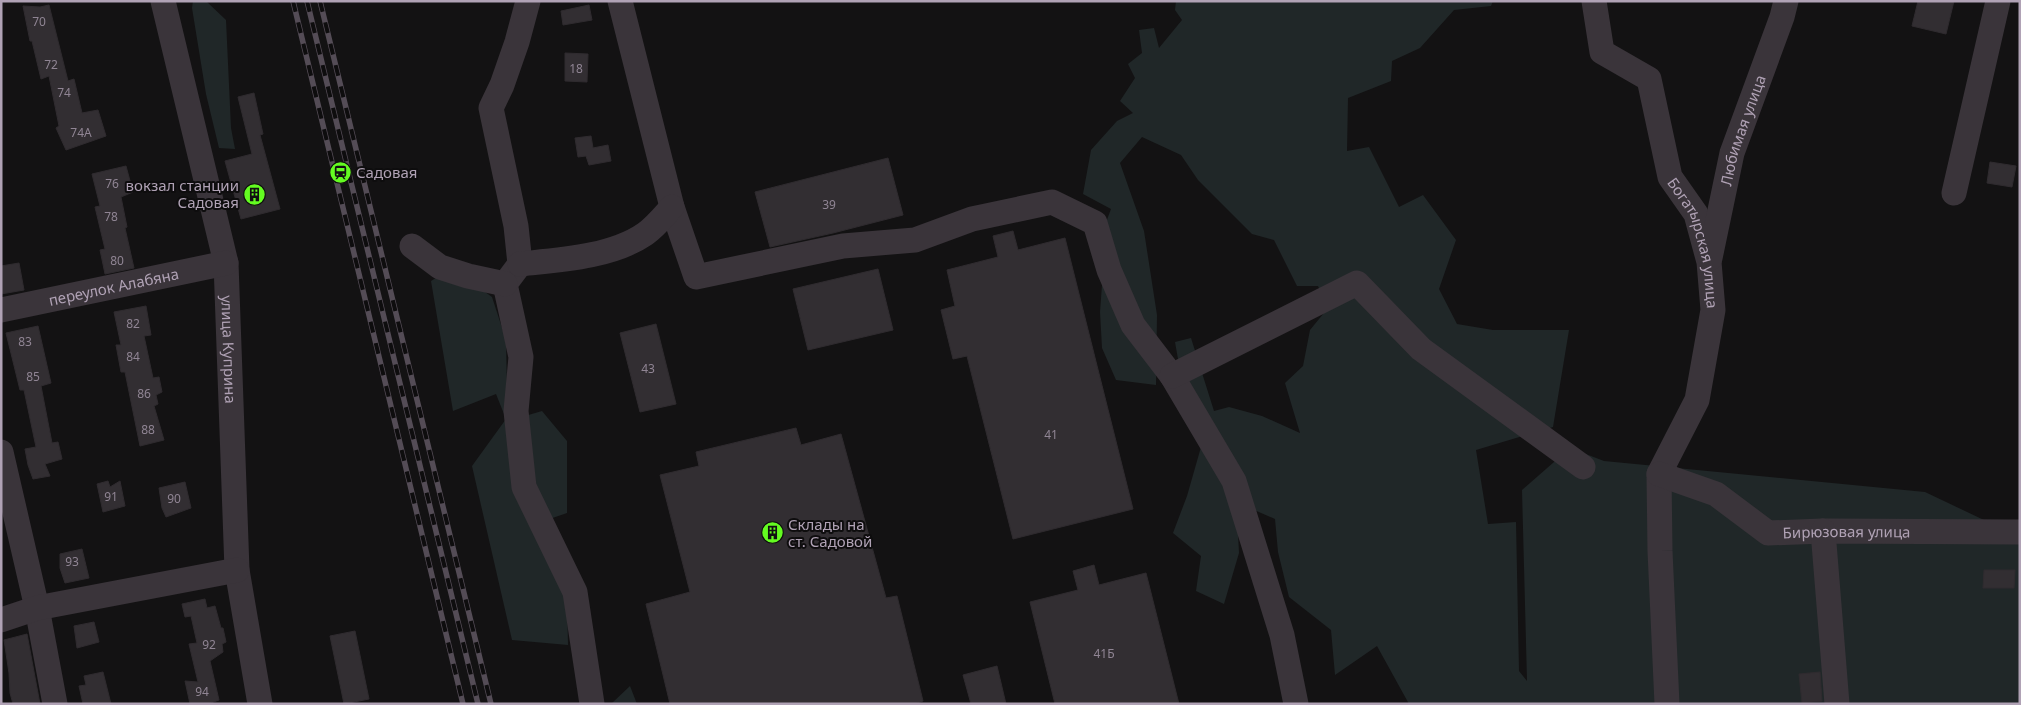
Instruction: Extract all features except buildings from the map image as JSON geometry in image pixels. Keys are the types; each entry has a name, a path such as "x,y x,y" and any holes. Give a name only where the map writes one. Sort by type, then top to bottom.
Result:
{"street":[{"name":"улица Куприна","path":"163,1 226,263 237,570 260,704"},
{"path":"528,1 517,42 502,85 491,108 516,226 520,264 505,284 522,357 516,411 524,487 575,592 592,704"},
{"path":"620,1 672,207 696,277 843,246 915,240 972,219 1052,202 1095,222 1109,270 1133,325 1172,376 1234,481 1282,635 1296,704"},
{"name":"Богатырская улица","path":"1594,1 1602,52 1649,79 1670,176 1696,214 1709,262 1713,310 1696,400 1659,474"},
{"name":"Любимая улица","path":"1709,262 1732,153 1782,17 1786,1"},
{"path":"1954,193 1998,1"},
{"path":"520,264 576,259 616,248 644,234 672,207"},
{"path":"412,246 440,267 468,276 505,284"},
{"name":"переулок Алабяна","path":"1,310 226,263"},
{"path":"1172,376 1356,283 1421,349 1583,467"},
{"path":"1,452 37,608 55,704"},
{"path":"1659,474 1660,551 1667,704"},
{"name":"Бирюзовая улица","path":"1659,474 1716,494 1768,532 1823,530 2020,532"},
{"path":"1823,530 1837,704"},
{"path":"1,620 37,608 237,570"}],"shaded area":[{"path":"193,1 206,1 226,20 231,128 235,149 219,148 206,94 192,8"},
{"path":"1176,1 1493,1 1491,6 1454,10 1420,48 1392,61 1391,81 1348,98 1347,151 1369,147 1399,207 1423,195 1456,240 1439,289 1457,324 1493,330 1569,330 1553,427 1476,450 1488,524 1516,522 1519,671 1527,681 1522,490 1570,448 1604,461 1925,492 2005,530 2020,531 2020,704 1409,704 1377,646 1335,675 1331,630 1289,597 1278,552 1275,519 1252,509 1237,514 1239,553 1224,604 1196,591 1201,556 1173,533 1187,496 1205,433 1188,416 1175,342 1191,338 1214,411 1229,407 1262,416 1300,433 1285,383 1303,366 1310,330 1328,308 1318,286 1297,286 1274,240 1252,234 1198,180 1181,155 1142,137 1120,163 1144,231 1157,315 1156,385 1116,380 1102,348 1100,312 1102,233 1111,209 1083,194 1091,150 1117,121 1133,113 1120,101 1135,78 1128,64 1142,53 1139,30 1154,28 1159,48 1182,20 1175,10"},
{"path":"452,268 492,297 506,340 507,391 525,416 542,411 567,441 567,513 535,524 567,598 568,645 512,640 472,466 506,419 496,394 453,411 431,281"},
{"path":"630,686 637,704 611,704"}],"railway":[{"path":"293,1 463,704"},
{"path":"307,1 478,704"},
{"path":"320,1 491,704"}],"place":[{"name":"Садовая","path":"340,172"},
{"name":"вокзал станции Садовая","path":"255,194"},
{"name":"Склады на ст. Садовой","path":"772,533"}]}
